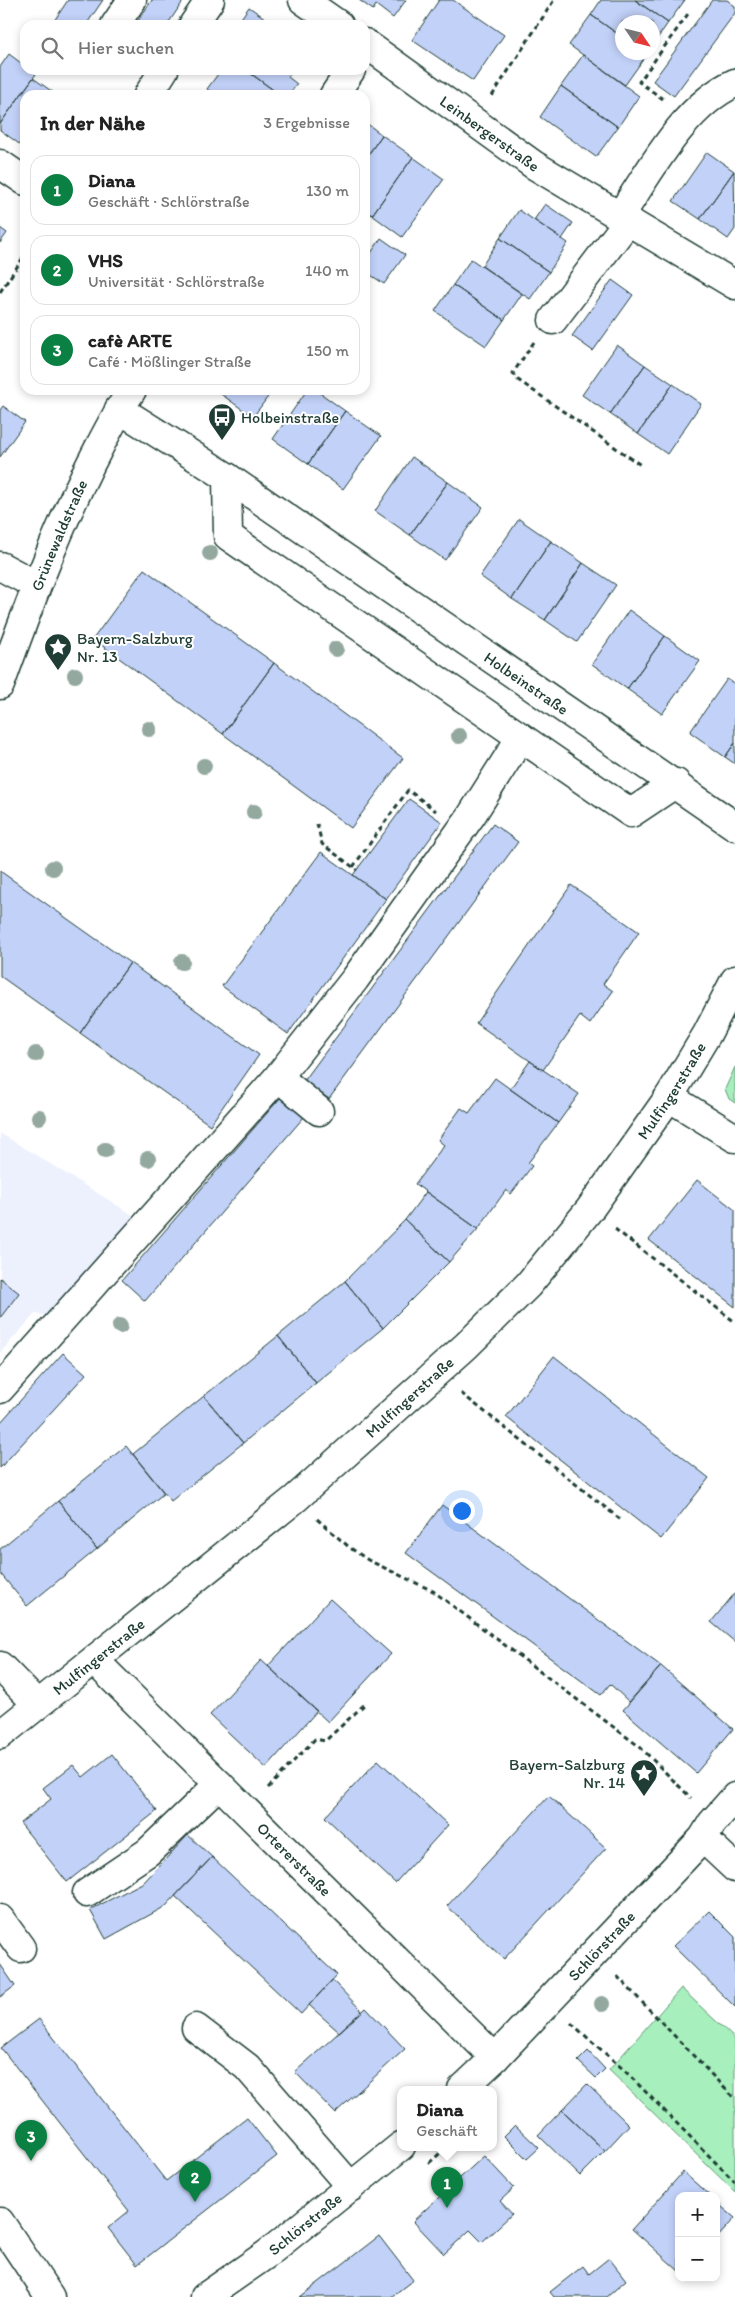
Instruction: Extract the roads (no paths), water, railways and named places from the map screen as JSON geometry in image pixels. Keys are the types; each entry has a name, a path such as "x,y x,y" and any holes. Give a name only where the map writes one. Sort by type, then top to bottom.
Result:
{"street":[{"path":"118,20 132,0"},
{"path":"196,20 210,0"},
{"path":"303,0 332,20"},
{"name":"Leinbergerstraße","path":"370,49 534,165 735,285"},
{"path":"151,90 161,75"},
{"path":"337,90 348,75"},
{"path":"553,320 624,218 688,117 718,90 735,83"},
{"path":"0,164 20,178"},
{"name":"Holbeinstraße","path":"125,399 227,476 676,783 735,826"},
{"name":"Grünewaldstraße","path":"0,685 36,584 78,489 125,399"},
{"path":"227,476 228,536 631,813 676,783"},
{"path":"0,566 36,584"},
{"path":"0,1389 278,1077 348,974 466,823 521,737"},
{"name":"Mulfingerstraße","path":"0,1735 295,1499 466,1346 528,1284 590,1209 669,1096 708,1034 735,980"},
{"path":"278,1077 319,1111"},
{"path":"669,1096 735,1138"},
{"name":"Ortererstraße","path":"95,1660 495,2058"},
{"path":"0,1666 37,1704"},
{"path":"87,1893 148,1852 219,1784"},
{"name":"Schlörstraße","path":"465,2086 495,2058 708,1831 735,1797"},
{"path":"708,1831 735,1868"},
{"path":"0,1919 21,1948"},
{"path":"196,2028 246,2067 351,2187"},
{"name":"Schlörstraße","path":"205,2297 267,2254 397,2149"},
{"path":"2,2231 50,2297"}],"place":[{"name":"Holbeinstraße","path":"222,441"},
{"name":"Bayern-Salzburg Nr. 13","path":"58,671"},
{"name":"Bayern-Salzburg Nr. 14","path":"644,1797"},
{"name":"cafè ARTE","path":"31,2161"},
{"name":"VHS","path":"195,2202"},
{"name":"Diana","path":"447,2208"}]}
